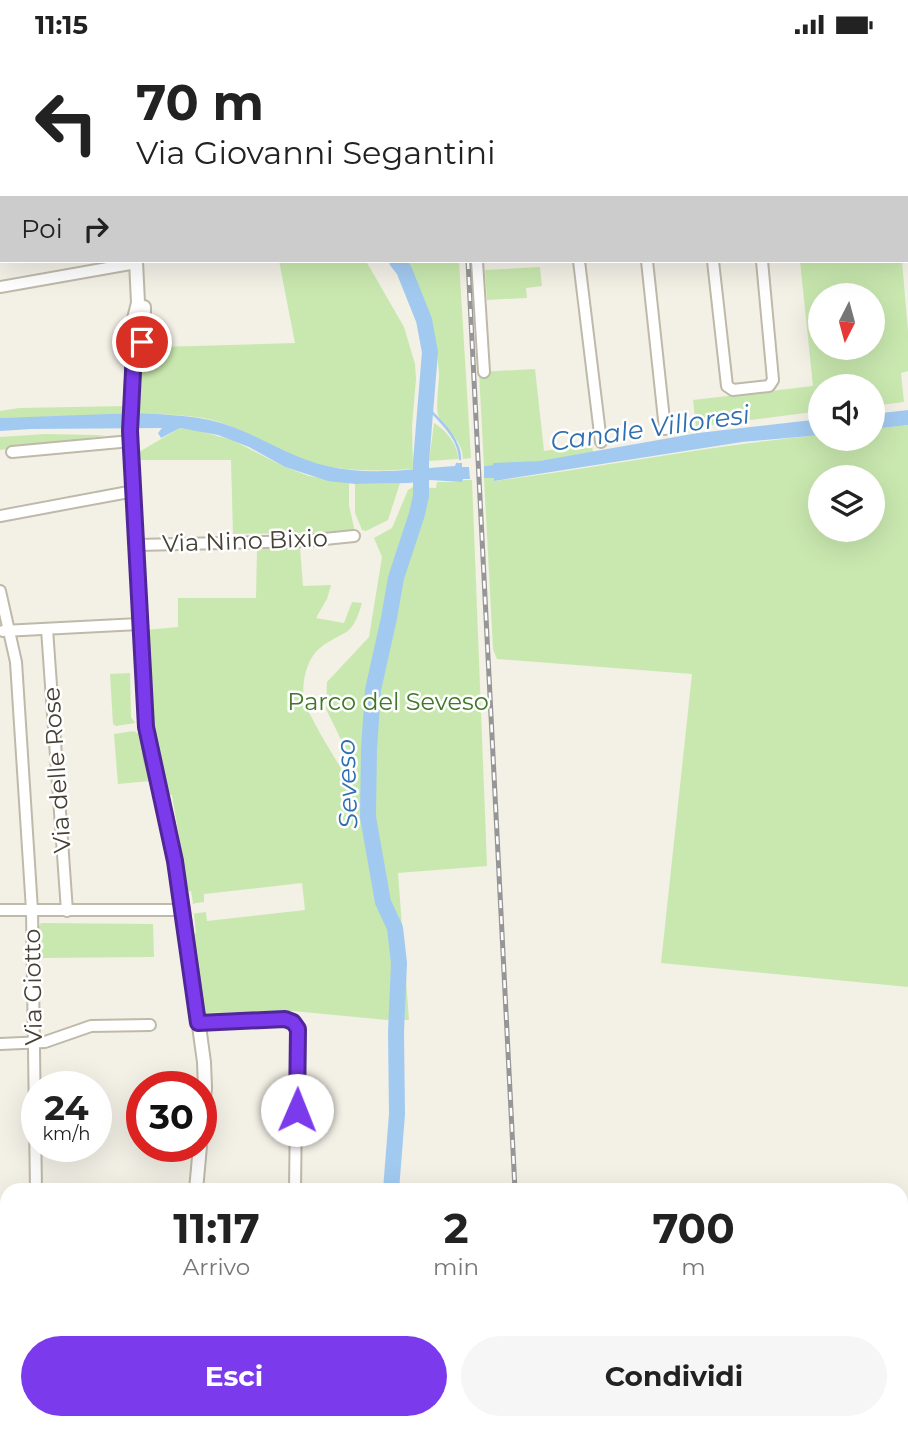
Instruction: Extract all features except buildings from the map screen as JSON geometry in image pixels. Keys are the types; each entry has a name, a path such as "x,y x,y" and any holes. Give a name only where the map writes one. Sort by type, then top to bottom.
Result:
{"street":[{"path":"0,287 127,263"},
{"path":"138,263 145,290 144,338 134,352 131,436 139,624 148,743 167,820 183,911 203,1071"},
{"path":"477,263 485,372"},
{"path":"579,263 601,442"},
{"path":"647,263 665,429"},
{"path":"713,263 729,389 769,386 773,380 762,263"},
{"path":"12,452 131,436"},
{"path":"0,516 134,491"},
{"name":"Via Nino Bixio","path":"137,545 293,541 354,536"},
{"name":"Via Giotto","path":"0,591 4,631 16,663 32,910 36,1183"},
{"path":"4,631 139,624"},
{"name":"Via delle Rose","path":"47,629 67,911"},
{"path":"0,910 183,911"},
{"path":"198,1023 285,1019 293,1022 298,1029 295,1183"},
{"path":"0,1044 45,1042 90,1026 150,1025"},
{"path":"197,1183 199,1162"}],"green space":[{"path":"279,263 367,263 404,327 415,364 413,469 366,470 320,465 212,420 137,413 137,358 143,353 158,353 158,347 295,343"},
{"path":"403,263 459,263 471,458 463,459 460,445 438,414 439,374 435,345 423,300"},
{"path":"800,263 902,263 908,331 908,371 901,373 904,402 885,404 885,374 812,374 810,361 886,361 886,283 808,283 808,338"},
{"path":"540,267 542,286 526,288 527,298 487,300 485,270"},
{"path":"535,369 544,451 592,444 593,452 484,466 479,372"},
{"path":"808,387 808,413 696,427 693,400"},
{"path":"128,406 127,415 0,418 0,411 19,408"},
{"path":"434,423 451,439 458,459 429,461"},
{"path":"908,425 908,987 661,963 692,674 497,659 493,649 484,478 494,478 495,481 739,444 808,436 808,451 885,451 885,428"},
{"path":"180,428 232,440 309,476 349,483 349,505 355,532 233,534 231,460 140,460 139,452"},
{"path":"45,434 105,436 0,450 0,437"},
{"name":"Parco del Seveso","path":"472,480 487,866 398,873 409,1020 293,1011 204,1013 194,914 191,914 206,912 207,921 305,910 302,883 204,894 204,902 190,904 193,903 191,891 188,891 172,795 166,794 153,736 145,630 178,627 178,598 256,598 257,548 300,548 303,586 331,585 327,599 316,618 344,623 352,602 362,603 351,628 315,652 308,664 303,686 304,699 311,716 346,777 357,772 326,709 327,682 369,637 382,557 374,538 392,528 408,490 413,487 436,488 437,482"},
{"path":"400,483 388,520 366,531 362,530 355,513 355,484"},
{"path":"130,673 131,717 135,723 116,726 113,724 110,674"},
{"path":"134,731 140,735 150,781 118,784 114,734"},
{"path":"41,923 153,924 154,957 39,958 39,949 44,948 43,943 39,942"}],"water":[{"path":"908,410 908,425 885,428 885,413"},
{"path":"137,413 185,416 221,423 327,466 359,471 391,471 455,466 456,463 462,463 462,467 469,467 470,479 463,479 462,482 430,480 355,484 328,481 285,467 249,447 218,435 180,428 161,438 158,433 162,428 0,431 0,418"},
{"name":"Canale Villoresi","path":"808,420 808,436 742,442 494,481 494,478 484,478 484,466 493,463 539,461 698,433"}],"waterway":[{"name":"Seveso","path":"392,1183 397,1114 399,963 395,928 383,902 368,817 369,749 373,690 396,578 421,496 421,462 430,352 424,320 404,270 399,263"},
{"path":"426,406 453,437 460,459"}],"railway":[{"path":"468,263 515,1183"}],"route":[{"path":"142,342 134,352 130,431 146,727 175,861 198,1023 285,1019 293,1022 298,1029 297,1110"}]}
